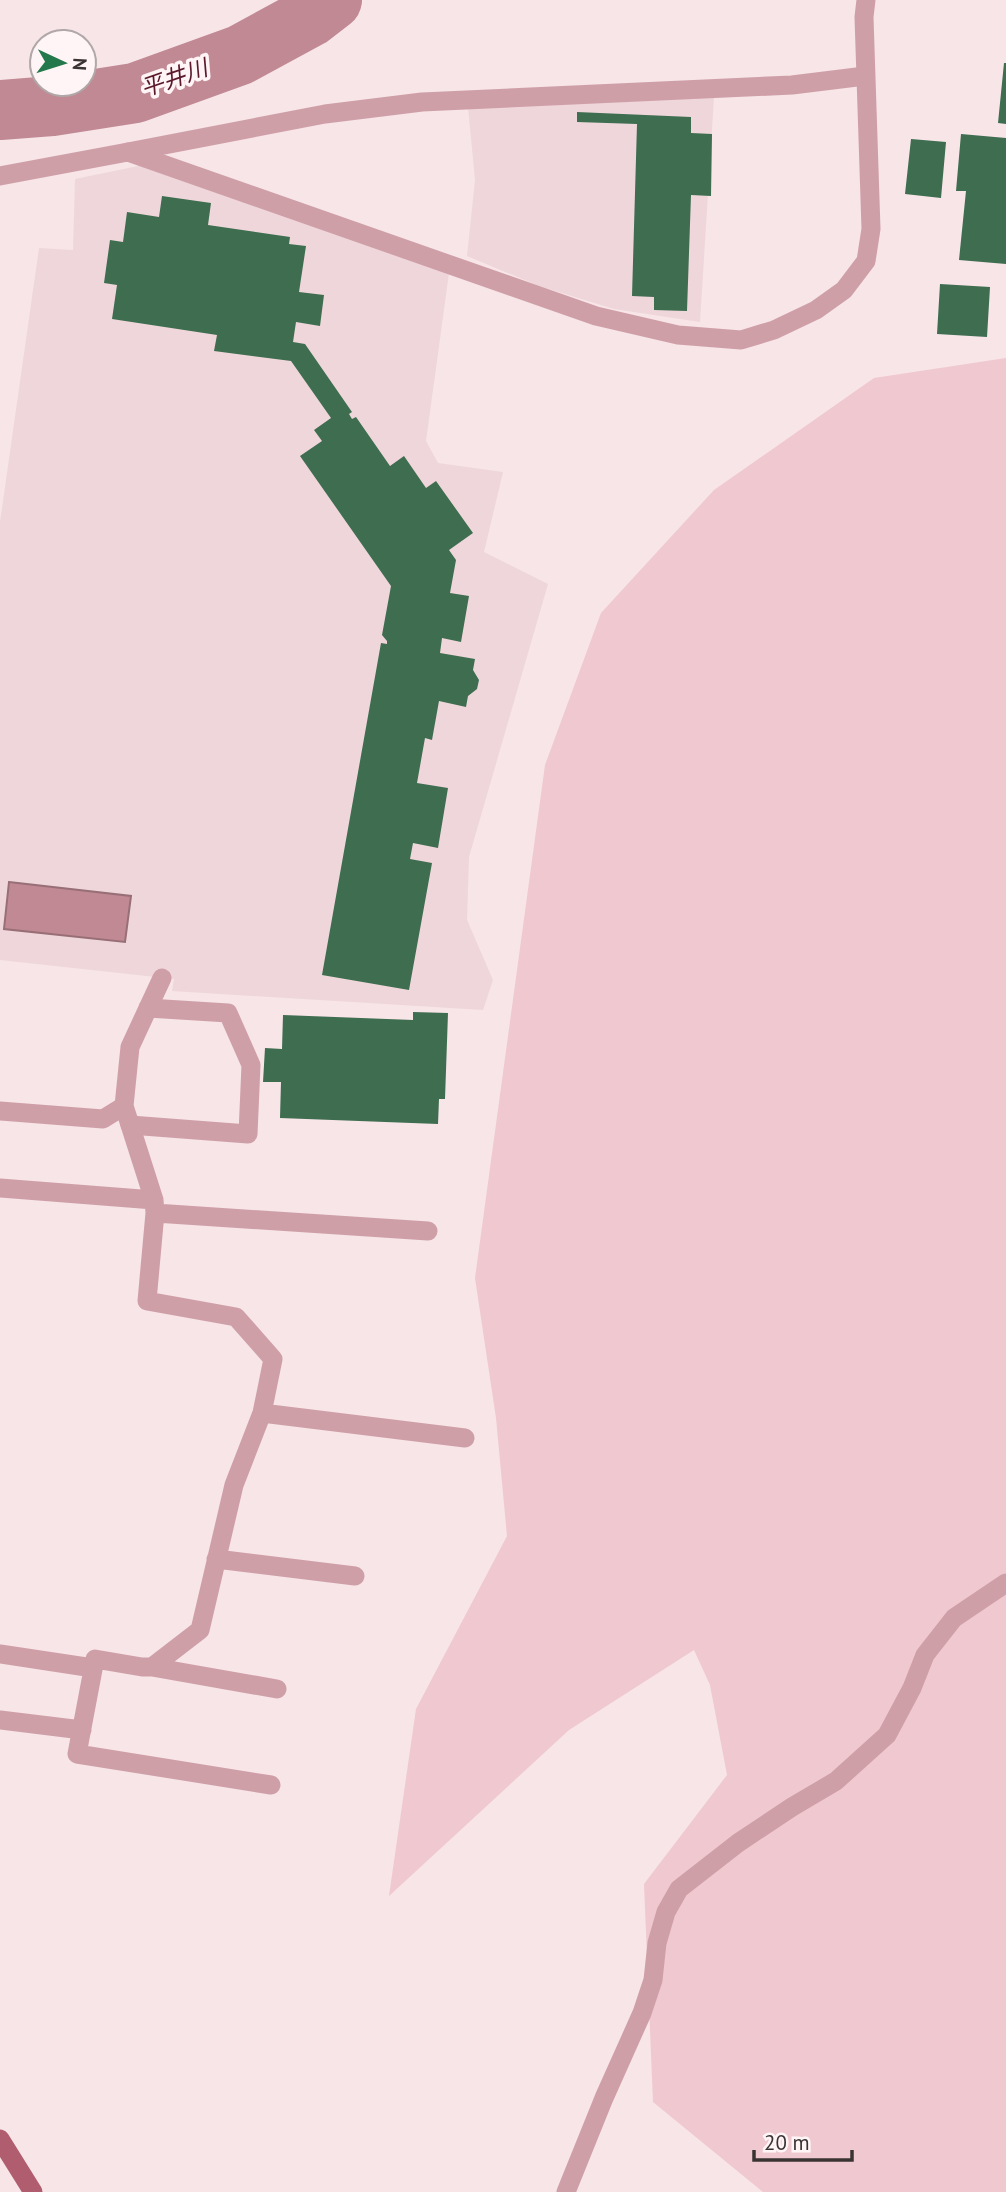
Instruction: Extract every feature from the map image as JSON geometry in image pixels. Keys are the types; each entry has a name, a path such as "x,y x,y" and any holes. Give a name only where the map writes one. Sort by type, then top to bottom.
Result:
{"main road":[{"path":"0,2139 33,2192"}],"street":[{"path":"128,152 596,316 678,334 741,340 774,330 816,310 844,290 866,261 871,229 865,76 866,0"},
{"path":"0,176 325,114 422,102 792,85 865,76"},
{"path":"152,1667 200,1630 234,1485 262,1413 272,1359 236,1317 147,1301 154,1207 124,1106 130,1047 162,978"},
{"path":"130,1125 248,1134 251,1065 228,1013 148,1008"},
{"path":"0,1111 103,1119 124,1106"},
{"path":"0,1188 154,1207 428,1231"},
{"path":"262,1413 465,1438"},
{"path":"216,1559 355,1576"},
{"path":"566,2192 642,2013 653,1980 657,1943 666,1912 680,1889 738,1843 836,1781 887,1735 912,1688 925,1656 954,1618 1006,1583"},
{"path":"0,1654 93,1668"},
{"path":"271,1786 77,1754 95,1658 277,1689"},
{"path":"0,1720 82,1730"}],"shaded area":[{"path":"714,97 700,322 614,309 539,286 467,256 475,180 468,107"},
{"path":"143,165 449,273 426,441 438,463 503,472 484,552 548,584 469,857 467,920 493,980 483,1010 172,991 174,979 0,960 0,522 39,248 73,250 75,179"},
{"path":"1006,358 1006,2192 763,2192 653,2102 644,1884 727,1775 710,1685 694,1650 569,1730 389,1896 416,1709 507,1536 496,1418 475,1278 545,765 601,613 714,490 874,378"},
{"path":"9,882 131,896 125,942 4,929"}],"building":[{"path":"1006,63 1006,124 998,123"},
{"path":"577,112 691,117 691,133 712,134 711,196 691,195 687,311 654,310 654,297 632,296 637,124 577,122"},
{"path":"961,134 1006,138 1006,264 959,260 966,191 956,191"},
{"path":"911,139 946,142 941,198 905,194"},
{"path":"162,196 211,203 208,225 290,237 289,244 306,246 299,292 324,295 320,326 296,322 293,342 305,344 352,412 349,414 352,419 356,417 390,466 404,456 426,488 436,481 473,533 449,550 456,560 450,593 469,596 461,642 442,638 440,653 475,659 473,670 479,680 477,689 468,696 466,707 439,701 432,740 425,738 417,783 448,788 438,848 413,843 410,859 432,863 409,990 322,975 381,643 387,644 382,635 391,586 300,456 322,441 314,430 331,418 291,361 214,351 217,335 112,319 117,285 104,283 110,240 123,242 127,212 159,217"},
{"path":"940,284 990,287 987,337 937,334"},
{"path":"413,1012 448,1013 445,1099 439,1099 438,1124 280,1118 281,1082 263,1082 265,1048 282,1049 283,1015 413,1020"}],"waterway":[{"name":"平井川","path":"0,110 52,106 135,93 240,55 310,17 332,0"}]}
